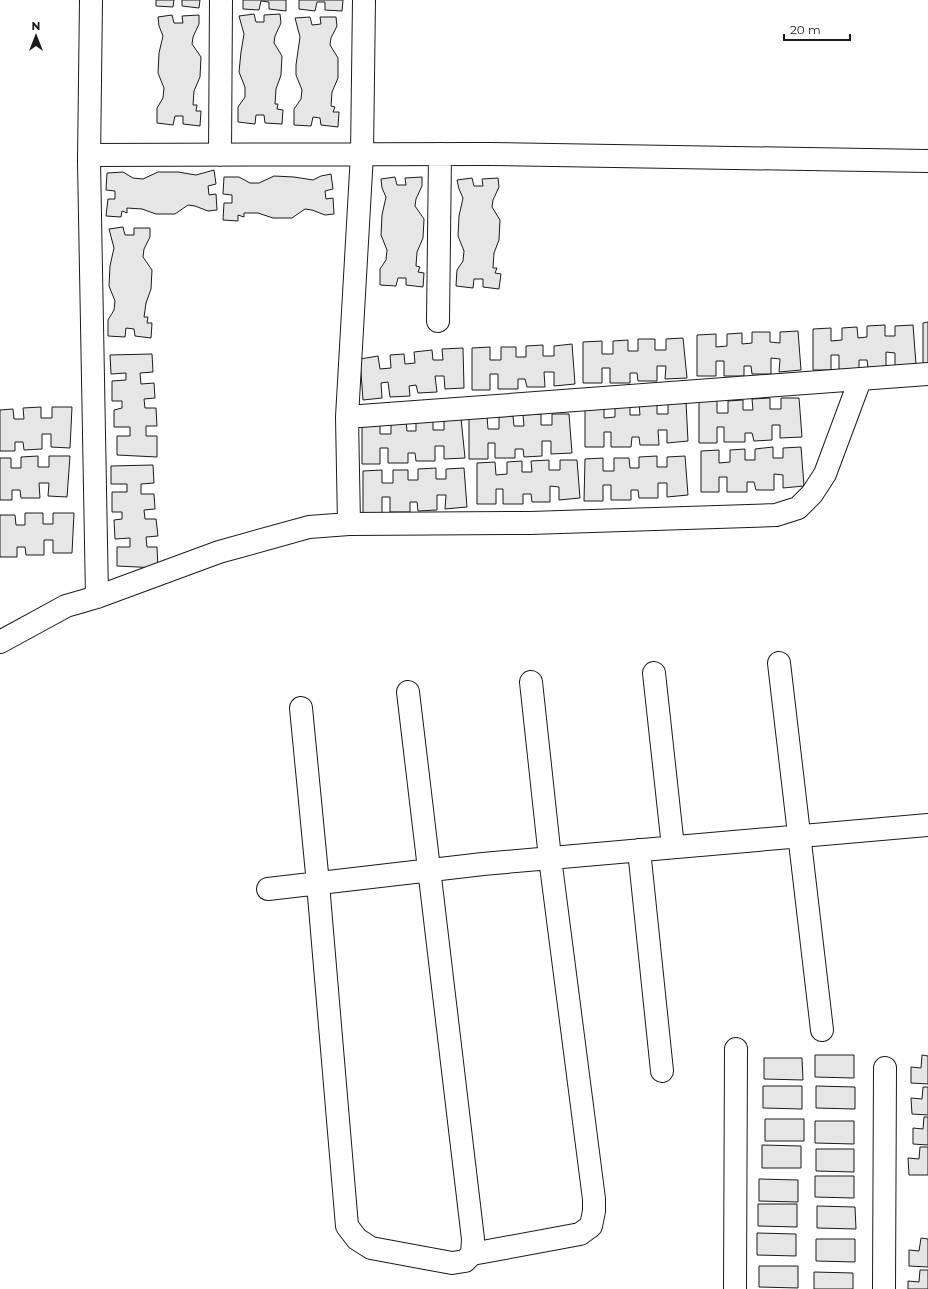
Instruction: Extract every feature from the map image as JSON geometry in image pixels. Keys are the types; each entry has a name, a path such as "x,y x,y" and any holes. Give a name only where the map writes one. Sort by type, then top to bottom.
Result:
{"street":[{"path":"91,0 88,155 97,597"},
{"path":"220,155 221,0"},
{"path":"350,524 347,416 362,154 364,0"},
{"path":"88,155 440,154 928,161"},
{"path":"438,322 440,154"},
{"path":"347,416 928,374"},
{"path":"0,642 66,606 97,597 219,552 309,527 350,524 530,522 776,515 798,508 812,494 825,474 860,380"},
{"path":"779,664 822,1030"},
{"path":"654,673 673,847"},
{"path":"301,708 318,884 347,1226 357,1239 371,1248 452,1263 465,1261 472,1254 580,1234 591,1226 594,1211 594,1199 550,858 531,682"},
{"path":"408,692 473,1239 472,1254"},
{"path":"268,889 550,858 928,825"},
{"path":"639,850 662,1072"},
{"path":"735,1289 736,1049"},
{"path":"884,1289 885,1068"}],"building":[{"path":"156,0 174,0 173,7 156,6"},
{"path":"182,0 200,0 199,8 182,6"},
{"path":"243,0 286,0 286,11 269,9 269,2 261,1 259,10 243,9"},
{"path":"299,0 343,0 342,11 325,10 325,2 317,2 315,11 299,9"},
{"path":"254,14 256,22 264,22 264,15 280,14 281,23 275,36 274,43 282,56 281,75 276,89 275,104 278,104 277,109 283,110 282,124 265,123 264,115 256,115 255,124 238,122 238,107 245,97 245,87 239,72 244,34 239,16"},
{"path":"172,15 174,23 183,23 182,16 199,15 199,24 193,37 192,44 201,57 200,77 194,91 193,105 197,105 196,111 201,111 200,126 183,124 183,116 175,116 173,125 157,123 157,108 163,98 164,88 158,73 159,53 163,36 159,26 158,17"},
{"path":"310,17 312,25 321,24 320,17 336,17 337,26 331,38 330,45 338,58 338,78 332,92 331,106 335,107 333,112 339,112 338,127 321,125 320,118 313,117 311,126 294,125 294,109 301,99 302,90 296,75 300,37 295,18"},
{"path":"214,170 216,184 208,186 209,195 216,194 217,210 208,211 188,205 175,214 156,214 142,209 127,208 127,213 122,211 121,217 106,216 108,199 115,199 115,191 106,190 107,173 123,172 133,178 143,179 158,172 178,172 196,175"},
{"path":"331,174 333,189 325,191 326,199 333,198 334,214 325,215 305,209 292,218 273,218 258,213 244,213 244,217 238,215 238,221 223,220 224,203 232,203 232,195 223,194 224,177 239,177 250,183 259,183 274,176 313,180 321,176"},
{"path":"395,177 397,185 406,185 405,178 422,177 422,186 416,199 415,206 424,219 423,238 417,252 416,266 420,267 418,272 424,273 423,287 406,285 406,278 398,278 396,286 380,285 380,269 386,260 387,250 381,235 382,215 386,197 382,188 381,179"},
{"path":"472,178 474,186 483,186 482,179 498,178 499,187 493,200 492,207 500,220 499,240 494,253 493,268 497,268 495,273 501,274 499,289 483,287 483,279 474,279 473,288 456,286 457,270 463,261 464,251 458,236 459,216 463,198 457,180"},
{"path":"123,227 125,235 134,235 134,228 150,228 150,237 144,249 143,257 152,270 151,289 146,303 144,317 148,317 147,323 152,323 151,338 135,336 134,329 126,328 125,337 108,336 108,320 114,310 115,301 109,286 110,266 114,248 109,229"},
{"path":"928,322 928,364 923,364 923,323"},
{"path":"885,325 885,336 895,336 895,326 913,325 916,364 895,366 895,353 886,352 886,368 868,368 867,360 859,360 859,370 839,370 839,355 831,355 831,370 813,370 813,329 831,328 831,341 842,340 842,328 857,327 858,338 867,337 867,326"},
{"path":"798,331 801,370 779,372 780,359 771,358 771,374 752,374 751,366 744,366 744,376 724,376 724,361 716,361 716,376 697,376 697,335 716,334 716,347 727,346 727,334 742,333 742,344 752,343 752,332 770,332 770,342 780,343 780,332"},
{"path":"683,338 687,378 665,379 666,366 657,366 657,381 638,381 637,373 630,373 630,383 610,383 610,368 602,368 602,383 583,383 583,342 602,341 602,354 613,354 613,341 628,340 628,351 638,351 638,339 655,339 655,350 666,350 666,339"},
{"path":"572,344 575,384 554,386 554,372 544,372 545,387 527,387 525,379 518,379 518,389 498,389 498,374 490,374 490,390 472,390 472,348 490,347 490,360 501,360 501,347 516,347 516,357 526,357 526,346 543,345 543,356 554,356 554,346"},
{"path":"463,348 464,388 445,389 444,376 435,376 437,392 418,393 416,385 409,386 410,396 390,397 388,382 381,383 382,398 363,400 360,359 378,356 380,369 391,368 390,355 404,354 405,364 415,363 414,352 432,350 433,360 443,360 442,349"},
{"path":"152,354 153,372 140,373 141,384 154,383 155,398 144,399 145,408 156,408 157,426 146,426 146,436 157,436 157,457 117,455 117,436 130,436 130,427 114,427 114,410 122,408 122,401 112,401 112,381 126,380 126,373 111,374 110,355"},
{"path":"770,398 770,409 781,409 781,398 799,398 802,437 780,438 780,425 772,425 772,440 754,441 752,433 745,433 745,442 724,442 724,427 717,427 717,443 699,443 699,401 717,400 717,413 728,413 728,401 743,400 743,410 753,410 752,399"},
{"path":"686,402 688,441 667,443 667,430 658,430 659,445 640,445 639,437 632,437 631,447 611,447 611,432 604,432 604,447 585,447 585,406 604,405 604,418 615,417 615,405 630,405 630,415 640,415 639,403 657,403 657,414 668,414 668,403"},
{"path":"41,407 41,418 52,418 52,407 72,407 70,448 51,447 51,434 42,434 42,449 24,450 23,442 15,442 15,451 0,451 0,410 13,409 14,419 24,419 23,408"},
{"path":"541,414 541,425 552,425 552,414 569,414 572,453 551,454 551,441 542,441 542,456 524,457 523,449 515,449 515,458 495,458 495,443 488,443 488,459 469,459 469,417 487,416 488,429 499,429 499,417 513,416 514,426 524,426 523,415"},
{"path":"461,418 465,458 444,459 444,446 435,446 435,461 416,461 415,453 408,453 408,463 388,463 388,448 380,448 380,464 362,464 362,422 380,421 380,434 391,434 391,421 406,421 407,431 416,431 416,419 433,419 433,430 444,430 444,419"},
{"path":"773,447 773,458 783,458 783,448 801,447 804,486 783,488 783,475 774,474 774,490 756,490 754,482 747,482 747,492 727,492 727,477 719,477 719,492 701,492 701,451 719,450 719,463 730,462 730,450 745,449 745,460 755,460 755,449"},
{"path":"38,456 38,467 49,467 49,456 70,456 67,497 48,496 49,483 39,483 40,498 21,498 20,490 12,490 12,500 0,500 0,458 11,458 11,468 21,468 21,457"},
{"path":"657,456 657,467 667,467 667,457 685,456 688,495 667,497 667,483 658,483 658,498 639,498 638,490 631,490 631,500 611,500 611,485 603,485 603,501 584,501 585,459 603,458 603,471 614,471 614,458 629,458 630,468 639,468 639,457"},
{"path":"549,460 549,470 560,470 560,460 577,460 580,498 559,500 559,487 550,486 550,502 532,502 531,494 523,494 523,504 503,504 503,489 496,489 496,504 477,504 477,463 495,462 496,475 507,474 507,462 522,461 522,472 532,472 531,461"},
{"path":"153,465 154,483 141,484 141,494 154,494 155,509 144,510 145,519 156,519 158,536 146,537 147,547 157,547 158,568 117,566 117,547 130,547 130,538 115,539 114,520 122,519 122,512 112,512 112,492 127,492 127,484 111,484 111,466"},
{"path":"436,468 436,479 446,479 446,469 464,468 467,507 445,509 446,495 437,495 437,510 418,511 417,502 410,502 410,512 390,512 390,497 382,497 382,513 363,513 363,471 382,470 382,483 393,483 393,470 408,470 408,480 418,480 418,469"},
{"path":"25,513 43,513 43,524 53,524 53,513 74,513 72,553 53,553 53,540 44,540 44,555 26,555 25,547 17,547 17,557 0,557 0,515 15,515 16,525 25,525"},
{"path":"815,1055 854,1055 854,1078 815,1077"},
{"path":"922,1055 928,1056 928,1084 911,1083 911,1067 921,1068"},
{"path":"764,1058 802,1058 803,1080 764,1079"},
{"path":"763,1086 802,1086 802,1109 763,1108"},
{"path":"816,1086 855,1087 855,1109 816,1108"},
{"path":"923,1087 928,1087 928,1115 912,1114 911,1098 922,1099"},
{"path":"924,1117 928,1117 928,1145 913,1144 913,1128 923,1129"},
{"path":"765,1119 804,1119 804,1141 765,1141"},
{"path":"815,1121 854,1121 854,1144 815,1143"},
{"path":"762,1145 801,1146 801,1168 762,1168"},
{"path":"920,1147 928,1147 928,1175 909,1175 908,1158 919,1159"},
{"path":"816,1149 854,1149 854,1172 816,1171"},
{"path":"815,1176 854,1176 854,1198 815,1197"},
{"path":"759,1179 798,1180 798,1202 759,1201"},
{"path":"758,1204 797,1204 797,1227 758,1226"},
{"path":"817,1206 855,1207 856,1229 817,1228"},
{"path":"757,1233 796,1234 796,1256 757,1255"},
{"path":"921,1238 928,1239 928,1267 909,1266 909,1250 919,1251"},
{"path":"816,1239 855,1239 855,1262 816,1261"},
{"path":"759,1266 798,1266 798,1288 759,1287"},
{"path":"920,1270 928,1270 928,1289 908,1289 908,1281 919,1282"},
{"path":"814,1272 853,1273 853,1289 814,1289"}]}
